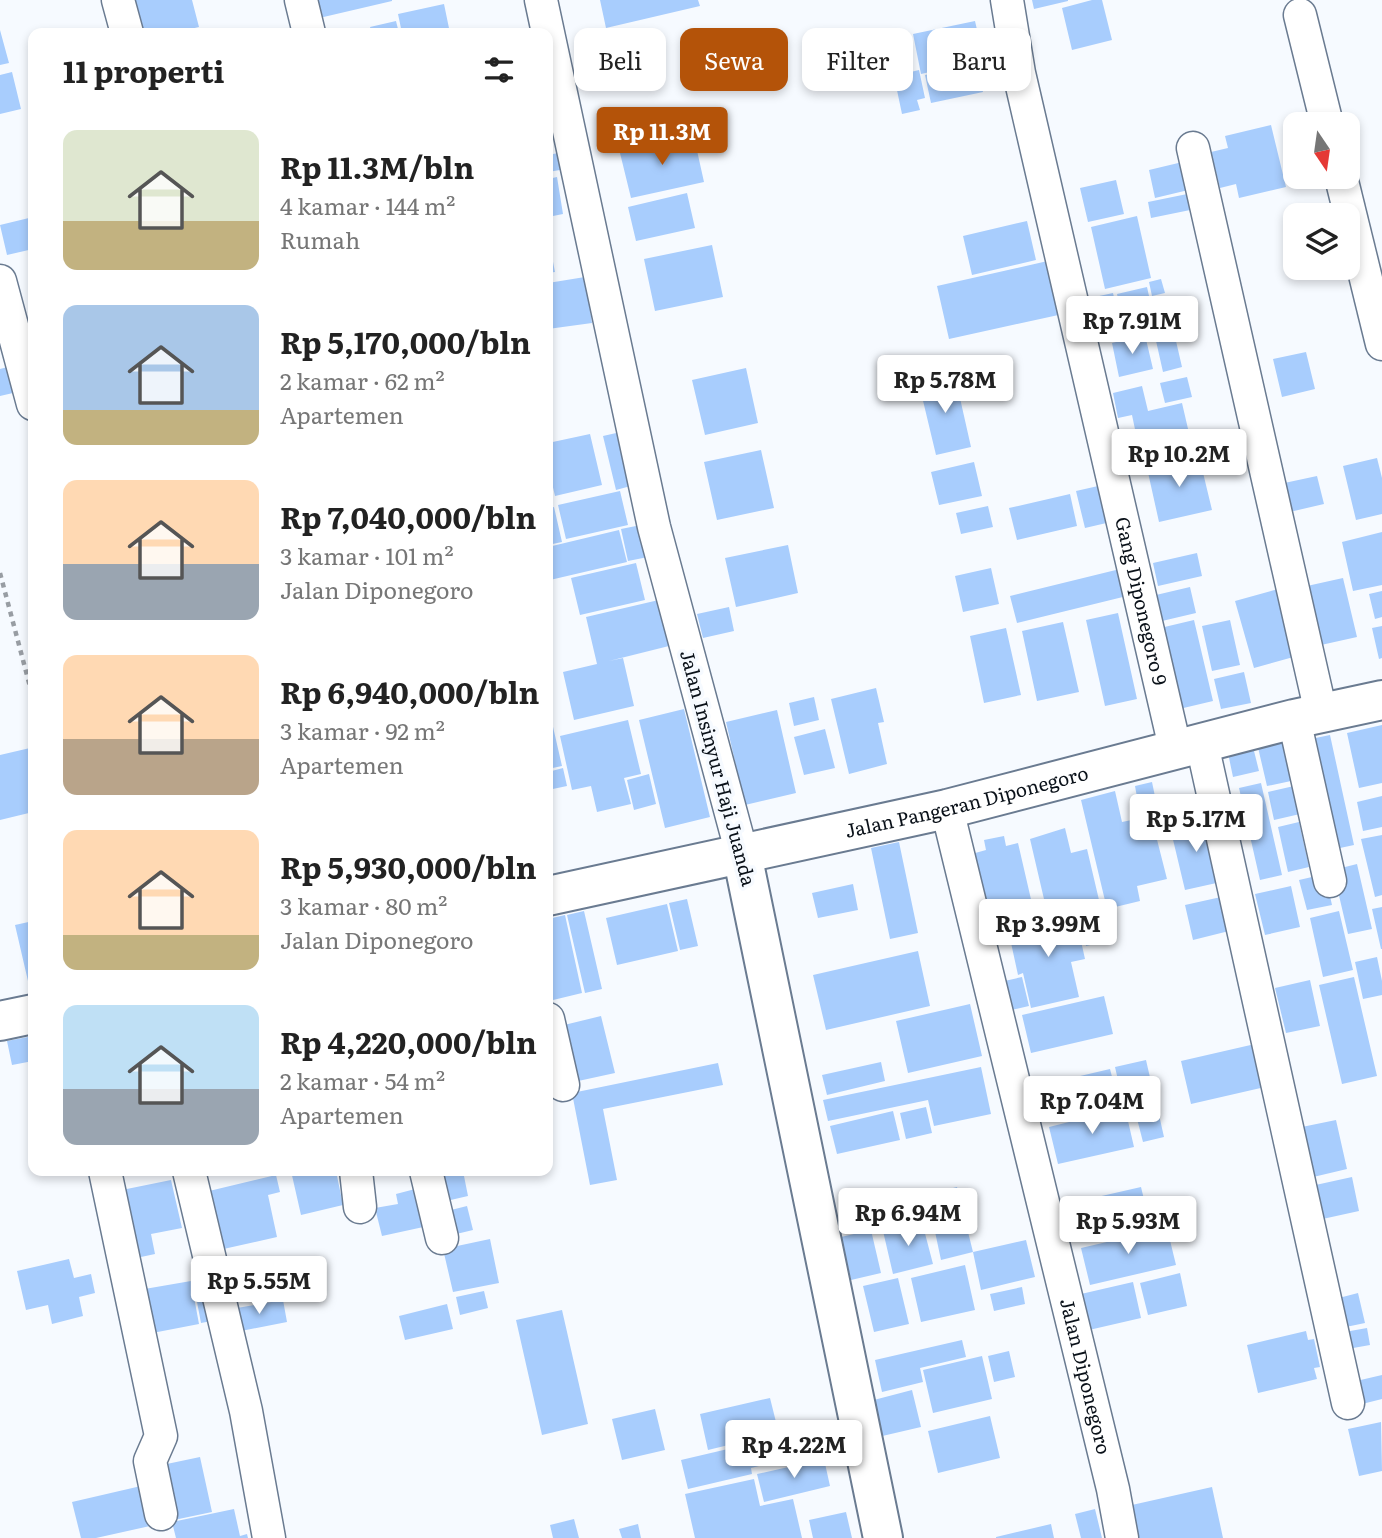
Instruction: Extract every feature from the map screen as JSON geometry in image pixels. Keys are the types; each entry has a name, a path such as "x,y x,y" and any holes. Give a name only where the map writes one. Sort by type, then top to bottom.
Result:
{"street":[{"path":"118,0 126,28"},
{"path":"301,0 308,28"},
{"name":"Jalan Insinyur Haji Juanda","path":"541,0 547,28"},
{"name":"Gang Diponegoro 9","path":"1007,0 1019,73 1189,748 1348,1403"},
{"path":"1300,15 1324,112"},
{"name":"Jalan Insinyur Haji Juanda","path":"553,56 654,527 742,853 883,1538"},
{"path":"1192,148 1307,716 1330,881"},
{"path":"1343,189 1382,344"},
{"path":"0,281 28,385"},
{"name":"Jalan Pangeran Diponegoro","path":"553,895 947,809 1307,716 1382,700"},
{"name":"Jalan Diponegoro","path":"947,809 1113,1489 1122,1538"},
{"path":"0,1021 28,1015"},
{"path":"553,1041 563,1085"},
{"path":"106,1176 160,1436 150,1461 161,1514"},
{"path":"190,1176 246,1411 269,1538"},
{"path":"357,1176 360,1206"},
{"path":"426,1176 442,1238"}],"path":[{"path":"0,573 28,679"}],"building":[{"path":"131,0 192,0 199,27 195,28 138,28"},
{"path":"310,0 392,0 392,1 315,19"},
{"path":"600,0 698,0 700,6 606,28"},
{"path":"1032,0 1068,0 1068,1 1034,9"},
{"path":"1102,0 1112,40 1072,50 1062,8"},
{"path":"444,4 449,28 401,28 398,14"},
{"path":"396,21 398,28 370,28"},
{"path":"975,21 977,28 942,28"},
{"path":"0,30 9,63 0,65"},
{"path":"927,31 927,73 921,74 913,34"},
{"path":"919,70 925,98 917,100 920,110 902,114 897,91 913,91 913,71"},
{"path":"12,72 21,109 0,114 0,75"},
{"path":"928,91 983,92 931,103"},
{"path":"1271,125 1283,175 1283,188 1239,198 1236,184 1220,188 1211,152 1228,148 1225,136"},
{"path":"694,137 704,182 631,198 620,153"},
{"path":"563,152 566,169 553,171 553,154"},
{"path":"1195,159 1201,187 1155,198 1149,170"},
{"path":"557,177 563,214 553,216 553,178"},
{"path":"1116,180 1124,214 1088,222 1080,188"},
{"path":"1197,192 1200,208 1151,218 1148,202"},
{"path":"687,193 695,228 636,241 628,207"},
{"path":"1137,216 1151,278 1105,289 1091,227"},
{"path":"28,218 28,250 7,255 0,225"},
{"path":"1027,221 1036,260 972,275 963,236"},
{"path":"712,245 723,297 655,311 644,259"},
{"path":"1052,260 1063,314 949,339 937,286"},
{"path":"585,277 592,323 553,328 553,282"},
{"path":"1161,279 1165,293 1152,296 1149,282"},
{"path":"1147,287 1155,323 1125,330 1117,294"},
{"path":"1113,293 1120,323 1097,328 1090,298"},
{"path":"1168,298 1173,321 1161,324 1155,301"},
{"path":"1173,328 1182,367 1163,372 1154,332"},
{"path":"1145,335 1153,369 1119,377 1112,343"},
{"path":"1306,352 1315,389 1282,397 1273,359"},
{"path":"19,364 26,390 0,396 0,369"},
{"path":"746,368 758,423 705,435 692,380"},
{"path":"955,376 971,447 936,455 919,384"},
{"path":"1187,377 1192,397 1165,403 1160,383"},
{"path":"1142,386 1148,411 1182,403 1192,446 1141,458 1132,415 1118,418 1113,393"},
{"path":"625,431 638,484 616,490 603,436"},
{"path":"590,434 602,485 555,496 553,442"},
{"path":"761,450 774,508 717,520 704,462"},
{"path":"1199,456 1212,510 1159,522 1147,468"},
{"path":"1377,458 1382,478 1382,514 1356,520 1343,466"},
{"path":"974,462 982,496 939,505 931,472"},
{"path":"1317,476 1324,504 1281,514 1275,485"},
{"path":"1107,484 1115,521 1085,528 1076,491"},
{"path":"620,491 628,525 566,539 558,505"},
{"path":"1070,494 1077,526 1017,540 1009,508"},
{"path":"988,506 993,527 961,534 956,513"},
{"path":"553,507 562,542 553,544"},
{"path":"641,525 648,557 628,561 621,529"},
{"path":"619,530 627,562 553,579 553,546"},
{"path":"1382,532 1382,585 1353,591 1342,542"},
{"path":"788,545 798,593 736,607 725,558"},
{"path":"1197,553 1202,576 1158,586 1153,563"},
{"path":"636,563 645,600 580,615 571,578"},
{"path":"991,568 999,604 963,612 955,576"},
{"path":"1124,568 1131,595 1017,623 1010,596"},
{"path":"1343,578 1357,637 1312,647 1298,588"},
{"path":"1190,587 1196,613 1162,621 1156,595"},
{"path":"1278,589 1297,656 1254,668 1235,601"},
{"path":"1382,591 1382,617 1375,619 1369,594"},
{"path":"663,599 673,645 609,661 623,658 634,706 574,720 563,672 597,664 586,617"},
{"path":"729,607 734,631 703,638 697,614"},
{"path":"1118,613 1137,699 1105,706 1086,620"},
{"path":"1194,620 1213,701 1175,710 1156,629"},
{"path":"1230,620 1240,665 1212,671 1202,626"},
{"path":"1063,622 1079,692 1037,701 1022,631"},
{"path":"1382,626 1382,658 1379,659 1372,628"},
{"path":"1006,628 1021,695 984,703 970,636"},
{"path":"1244,672 1251,703 1221,709 1214,679"},
{"path":"876,688 884,722 878,723 887,764 849,774 831,699"},
{"path":"814,697 819,720 794,726 789,703"},
{"path":"684,709 710,817 665,828 639,720"},
{"path":"777,710 796,793 745,805 726,722"},
{"path":"628,720 641,774 624,778 631,804 597,812 591,786 572,790 560,736"},
{"path":"1382,725 1382,783 1359,788 1347,733"},
{"path":"553,727 562,766 553,768"},
{"path":"825,729 835,768 804,775 794,737"},
{"path":"1280,733 1291,781 1267,786 1256,739"},
{"path":"1330,735 1354,845 1326,851 1301,741"},
{"path":"1253,747 1259,771 1233,777 1228,753"},
{"path":"28,748 28,813 0,820 0,755"},
{"path":"563,768 567,786 553,789 553,771"},
{"path":"649,774 656,804 634,810 627,780"},
{"path":"1152,782 1158,811 1140,814 1135,786"},
{"path":"1261,783 1282,875 1260,880 1239,788"},
{"path":"1294,786 1300,814 1274,820 1268,792"},
{"path":"1115,791 1122,822 1151,816 1167,879 1137,886 1140,901 1107,909 1081,800"},
{"path":"1382,796 1382,827 1363,831 1357,802"},
{"path":"1206,818 1221,882 1185,890 1170,827"},
{"path":"1299,822 1309,867 1288,872 1278,827"},
{"path":"1065,828 1071,853 1087,849 1099,900 1047,912 1030,839"},
{"path":"1382,835 1382,895 1375,897 1361,839"},
{"path":"1004,836 1006,846 1018,843 1033,908 1017,912 1019,920 984,928 968,855 986,850 984,840"},
{"path":"899,842 918,933 890,939 871,848"},
{"path":"1357,864 1372,929 1348,934 1333,870"},
{"path":"1325,874 1332,905 1307,910 1299,880"},
{"path":"853,884 858,910 818,918 812,893"},
{"path":"1291,886 1300,927 1265,935 1255,894"},
{"path":"1221,897 1229,931 1193,940 1185,905"},
{"path":"687,899 698,946 680,950 669,903"},
{"path":"667,904 678,951 617,965 606,918"},
{"path":"1101,907 1108,941 1086,946 1079,911"},
{"path":"1382,907 1382,949 1381,949 1372,909"},
{"path":"584,911 602,989 585,993 567,915"},
{"path":"1339,911 1353,970 1323,977 1310,918"},
{"path":"1075,914 1085,959 1071,962 1079,997 1031,1008 1023,973 1018,975 1008,929"},
{"path":"565,915 582,993 553,1000 553,918"},
{"path":"28,922 28,981 15,925"},
{"path":"918,951 930,1006 826,1030 813,975"},
{"path":"1377,957 1382,995 1363,999 1355,962"},
{"path":"1022,977 1029,1006 1007,1011 1000,982"},
{"path":"1354,977 1377,1076 1342,1084 1319,985"},
{"path":"1310,980 1320,1026 1286,1033 1275,988"},
{"path":"1104,996 1113,1034 1031,1053 1022,1015"},
{"path":"970,1004 982,1056 908,1073 896,1021"},
{"path":"601,1016 615,1073 569,1083 556,1027"},
{"path":"28,1037 28,1062 12,1065 7,1041"},
{"path":"1255,1044 1265,1087 1191,1104 1181,1061"},
{"path":"1146,1060 1154,1095 1123,1102 1115,1067"},
{"path":"881,1062 885,1081 827,1095 822,1075"},
{"path":"718,1063 723,1085 603,1109 617,1180 590,1185 572,1093"},
{"path":"981,1067 991,1114 934,1126 928,1100 828,1121 823,1100"},
{"path":"1110,1069 1119,1104 1071,1115 1063,1080"},
{"path":"1157,1106 1164,1137 1143,1142 1135,1111"},
{"path":"926,1107 932,1133 906,1139 900,1113"},
{"path":"1125,1108 1134,1147 1058,1164 1049,1127"},
{"path":"893,1111 900,1140 837,1154 830,1126"},
{"path":"1336,1120 1347,1169 1309,1178 1297,1128"},
{"path":"276,1176 280,1192 268,1195 277,1237 219,1250 205,1192"},
{"path":"292,1176 337,1176 343,1205 301,1215"},
{"path":"436,1176 464,1176 468,1196 442,1202"},
{"path":"1352,1177 1359,1211 1318,1220 1311,1186"},
{"path":"171,1180 182,1228 151,1234 155,1254 127,1260 112,1192"},
{"path":"957,1187 964,1216 936,1222 929,1194"},
{"path":"1141,1187 1150,1224 1080,1241 1071,1203"},
{"path":"419,1188 428,1226 382,1236 375,1208 398,1204 396,1194"},
{"path":"467,1206 473,1230 448,1236 443,1212"},
{"path":"965,1220 973,1252 941,1260 934,1227"},
{"path":"922,1222 933,1264 893,1274 883,1231"},
{"path":"1167,1228 1176,1265 1090,1285 1081,1248"},
{"path":"871,1230 881,1273 851,1280 841,1237"},
{"path":"490,1239 499,1283 453,1292 443,1249"},
{"path":"1026,1240 1035,1277 981,1290 973,1252"},
{"path":"69,1259 74,1278 91,1274 95,1293 79,1297 83,1316 52,1324 48,1305 26,1310 17,1271"},
{"path":"965,1265 975,1310 921,1322 911,1278"},
{"path":"1180,1273 1187,1306 1148,1315 1140,1283"},
{"path":"208,1278 217,1320 201,1323 193,1281"},
{"path":"898,1278 909,1324 874,1332 863,1286"},
{"path":"191,1281 199,1324 142,1335 133,1291"},
{"path":"1133,1282 1141,1318 1089,1330 1081,1294"},
{"path":"1022,1287 1025,1304 994,1311 990,1294"},
{"path":"484,1291 488,1308 460,1315 456,1297"},
{"path":"1358,1293 1365,1323 1341,1328 1335,1299"},
{"path":"283,1300 287,1322 236,1332 231,1309"},
{"path":"447,1304 453,1329 405,1340 399,1316"},
{"path":"562,1310 588,1424 542,1435 516,1320"},
{"path":"1367,1328 1370,1345 1342,1350 1339,1333"},
{"path":"1306,1331 1308,1340 1314,1339 1320,1367 1314,1368 1317,1379 1258,1393 1247,1345"},
{"path":"962,1340 966,1357 920,1368 923,1382 882,1392 875,1360"},
{"path":"1009,1351 1015,1377 994,1382 988,1356"},
{"path":"982,1356 992,1399 933,1413 923,1370"},
{"path":"1382,1375 1382,1399 1358,1405 1352,1382"},
{"path":"912,1390 921,1427 878,1437 870,1401"},
{"path":"770,1398 777,1426 744,1434 745,1441 708,1450 700,1414"},
{"path":"655,1409 665,1450 622,1460 612,1419"},
{"path":"990,1416 1000,1458 938,1473 928,1431"},
{"path":"1381,1422 1382,1471 1359,1476 1348,1429"},
{"path":"811,1429 817,1453 770,1464 764,1440"},
{"path":"762,1441 767,1464 751,1468 752,1474 688,1489 681,1460"},
{"path":"200,1457 212,1512 174,1520 162,1465"},
{"path":"824,1459 830,1486 764,1502 757,1474"},
{"path":"754,1479 760,1506 793,1499 802,1538 695,1538 685,1494"},
{"path":"141,1486 150,1526 96,1538 81,1538 72,1502"},
{"path":"1212,1487 1223,1538 1130,1538 1123,1507"},
{"path":"234,1509 240,1536 247,1534 248,1538 176,1538 172,1522"},
{"path":"1095,1509 1102,1538 1081,1538 1075,1514"},
{"path":"846,1512 852,1538 813,1538 809,1520"},
{"path":"574,1519 579,1538 553,1538 550,1525"},
{"path":"638,1524 641,1538 622,1538 619,1529"},
{"path":"1051,1524 1054,1538 996,1538 996,1537"}]}
